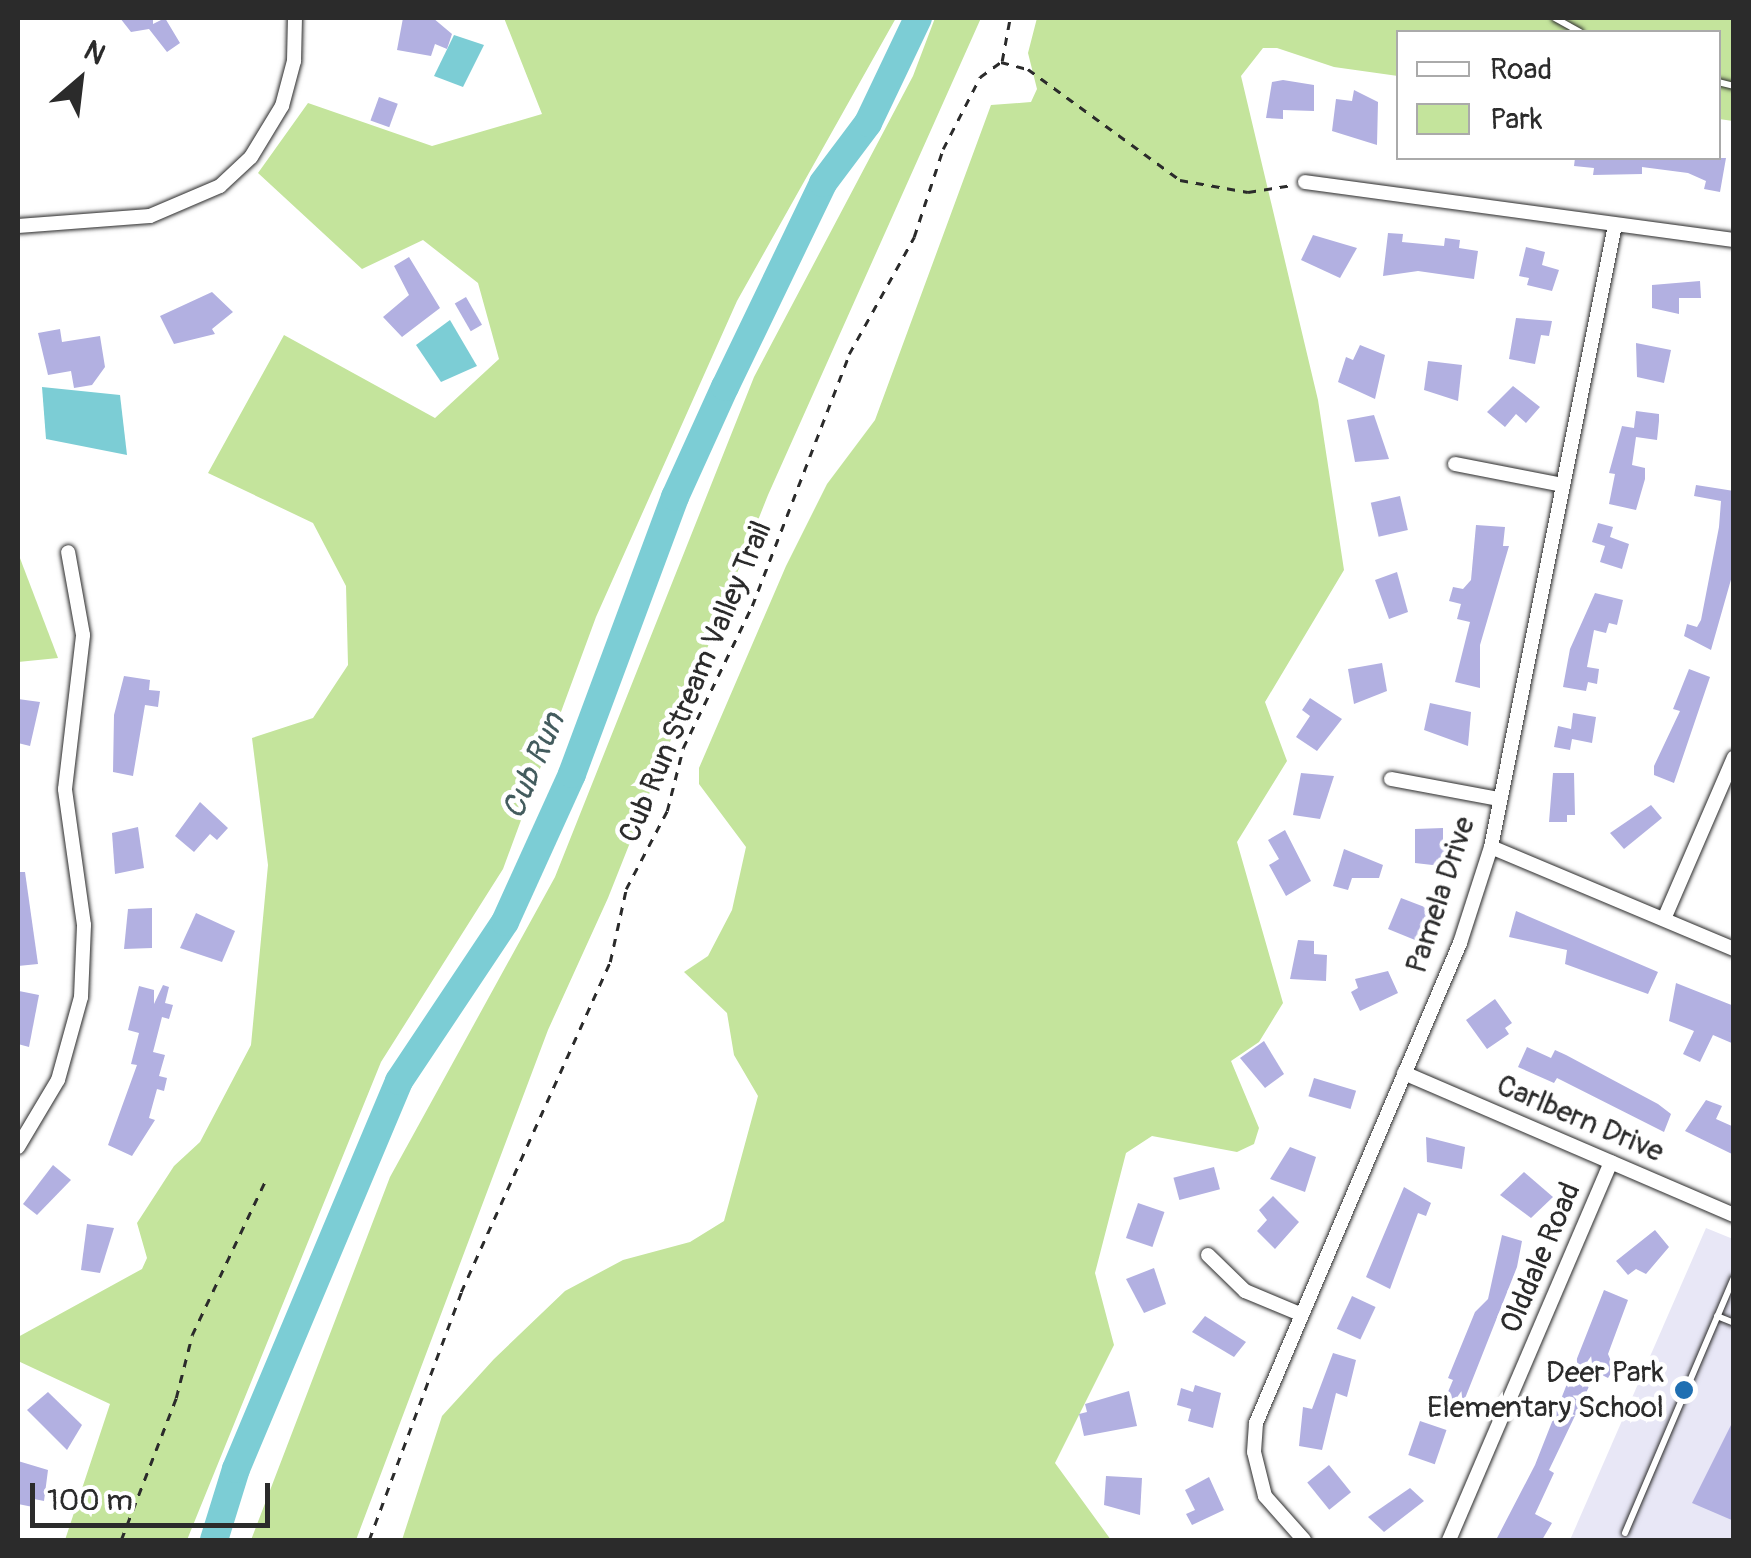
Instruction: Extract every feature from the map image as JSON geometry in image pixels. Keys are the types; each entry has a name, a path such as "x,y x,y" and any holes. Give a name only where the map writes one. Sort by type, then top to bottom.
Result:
{"street":[{"path":"18,226 150,216 220,186 260,146 282,106 294,62 295,18"},
{"path":"1305,182 1734,240"},
{"name":"Pamela Drive","path":"1304,1540 1265,1496 1254,1452 1264,1399 1460,943 1491,847 1615,224"},
{"path":"1455,464 1562,485"},
{"path":"18,1147 58,1080 81,998 84,926 65,789 83,635 68,552"},
{"path":"1664,919 1734,758"},
{"path":"1391,779 1499,799"},
{"path":"1491,847 1734,949"},
{"name":"Carlbern Drive","path":"1404,1073 1734,1215"},
{"name":"Olddale Road","path":"1449,1540 1612,1162"},
{"path":"1208,1256 1244,1291 1300,1314"}],"lane":[{"path":"1625,1534 1734,1278"},
{"path":"1717,1316 1734,1323"}],"path":[{"path":"1010,18 1002,62 1028,69 1180,180 1248,192 1305,182"},
{"name":"Cub Run Stream Valley Trail","path":"370,1540 461,1292 610,962 626,889 668,811 683,748 789,518 816,431 914,237 964,106 980,77 1002,62"},
{"path":"122,1540 176,1398 192,1335 267,1177"}],"shaded area":[{"name":"Deer Park Elementary School","path":"1706,1228 1733,1239 1733,1540 1570,1540"}],"green space":[{"path":"504,18 896,18 737,301 596,617 503,869 381,1062 187,1540 65,1540 110,1404 18,1361 18,1337 142,1269 147,1258 137,1223 174,1166 200,1142 251,1045 268,865 252,738 313,718 348,665 346,586 313,523 208,473 284,335 435,418 499,359 478,283 423,240 362,269 258,173 308,103 432,146 542,114"},
{"path":"935,18 981,18 768,495 608,898 548,1030 356,1540 251,1540 390,1177 555,877 754,377 913,76"},
{"path":"1037,18 1733,18 1733,121 1721,119 1721,30 1396,30 1396,76 1334,67 1277,48 1263,48 1241,76 1318,400 1344,570 1265,702 1287,761 1237,842 1283,1003 1259,1042 1231,1061 1259,1128 1254,1144 1237,1152 1152,1136 1126,1153 1095,1273 1114,1345 1055,1463 1111,1540 402,1540 442,1416 494,1359 565,1291 623,1260 690,1242 724,1221 758,1096 734,1055 727,1013 684,972 708,956 732,910 746,847 699,784 699,768 786,566 827,484 875,420 991,105 1031,102 1037,89 1028,53"},
{"path":"18,553 58,658 18,662"}],"water":[{"path":"454,35 484,45 463,87 434,76"},
{"path":"450,320 477,366 441,382 416,345"},
{"path":"42,387 120,395 127,455 46,439"}],"building":[{"path":"120,18 153,18 153,24 165,18 180,43 167,52 149,29 131,32"},
{"path":"403,18 433,18 452,34 447,49 435,44 431,56 397,50"},
{"path":"1272,82 1314,85 1314,111 1283,110 1283,119 1266,118"},
{"path":"1354,90 1378,102 1377,145 1332,131 1336,99 1352,101"},
{"path":"379,97 398,104 389,127 370,120"},
{"path":"1726,158 1720,192 1704,189 1706,181 1688,173 1642,167 1642,174 1593,175 1594,168 1574,166 1575,160"},
{"path":"1388,233 1403,234 1402,242 1444,246 1445,238 1460,240 1459,248 1478,251 1474,279 1418,271 1383,276"},
{"path":"1313,235 1357,248 1340,278 1301,260"},
{"path":"1526,247 1545,252 1542,265 1559,270 1552,291 1527,285 1529,278 1519,276"},
{"path":"409,257 440,308 402,337 383,317 409,295 394,266"},
{"path":"1700,281 1701,298 1679,298 1679,314 1652,308 1652,285"},
{"path":"212,292 233,312 212,329 215,334 174,344 160,316"},
{"path":"466,297 482,325 471,331 455,304"},
{"path":"1516,318 1552,321 1549,336 1541,335 1535,364 1509,359"},
{"path":"60,329 62,342 100,336 105,367 92,385 74,388 71,371 48,375 38,333"},
{"path":"1636,343 1671,350 1664,383 1637,377"},
{"path":"1360,345 1385,355 1375,399 1338,382 1346,357 1353,360"},
{"path":"1428,361 1462,365 1458,401 1424,390"},
{"path":"1513,386 1540,407 1526,423 1516,414 1505,427 1487,412"},
{"path":"1636,411 1659,414 1659,421 1657,440 1636,437 1632,465 1645,468 1645,479 1636,510 1609,504 1615,474 1609,473 1622,426 1634,428"},
{"path":"1374,415 1389,459 1355,462 1347,420"},
{"path":"1696,485 1734,491 1732,576 1711,650 1684,636 1687,624 1697,627 1701,620 1719,527 1721,501 1694,496"},
{"path":"1400,496 1408,530 1379,537 1371,503"},
{"path":"1598,523 1613,527 1610,537 1629,544 1622,569 1600,562 1605,546 1592,542"},
{"path":"1476,525 1505,527 1503,546 1509,546 1480,645 1480,688 1455,682 1470,622 1457,619 1461,604 1449,601 1453,587 1463,589 1471,580"},
{"path":"1397,572 1408,612 1389,619 1375,580"},
{"path":"1595,593 1623,600 1617,625 1609,623 1606,633 1594,630 1587,667 1599,669 1597,684 1588,682 1586,691 1563,687 1570,649"},
{"path":"1382,663 1387,691 1354,704 1348,669"},
{"path":"1689,669 1710,677 1674,783 1654,775 1654,766 1680,711 1673,709"},
{"path":"124,676 150,680 149,690 160,691 158,707 145,705 133,776 113,772 114,715"},
{"path":"1310,698 1342,719 1317,751 1296,737 1310,716 1302,710"},
{"path":"18,699 40,702 30,746 18,743"},
{"path":"1430,703 1471,712 1468,746 1424,730"},
{"path":"1573,713 1596,717 1592,743 1572,739 1570,750 1554,747 1558,726 1571,729"},
{"path":"1301,773 1334,776 1320,819 1293,815"},
{"path":"1553,773 1574,773 1575,815 1567,815 1567,822 1549,822"},
{"path":"200,802 228,828 217,840 210,834 194,852 175,836"},
{"path":"1651,805 1662,818 1624,849 1610,833"},
{"path":"138,827 144,868 115,874 112,833"},
{"path":"1443,828 1443,846 1451,846 1450,867 1415,863 1415,829"},
{"path":"1285,830 1311,881 1286,896 1269,865 1279,859 1268,840"},
{"path":"1344,849 1383,865 1379,878 1352,878 1348,890 1333,886"},
{"path":"18,872 25,872 38,964 18,966"},
{"path":"1401,898 1435,911 1415,940 1388,929"},
{"path":"152,908 152,948 124,949 128,909"},
{"path":"1516,911 1658,972 1648,994 1565,964 1567,950 1509,937"},
{"path":"196,913 235,931 222,962 180,948"},
{"path":"1298,940 1314,941 1314,954 1327,955 1326,981 1290,979"},
{"path":"1388,971 1398,993 1360,1011 1351,992 1358,988 1355,979"},
{"path":"1676,983 1734,1006 1734,1044 1713,1035 1700,1062 1683,1054 1694,1031 1669,1021"},
{"path":"163,985 169,987 165,1003 173,1005 169,1019 162,1017 153,1052 165,1055 159,1076 167,1078 164,1091 157,1089 149,1118 155,1120 132,1156 108,1145 137,1065 131,1064 139,1033 128,1030 139,986 154,990 154,1004"},
{"path":"19,991 39,995 29,1047 18,1044"},
{"path":"1495,999 1512,1023 1505,1028 1509,1034 1487,1049 1466,1020"},
{"path":"1264,1041 1284,1074 1265,1088 1240,1058"},
{"path":"1527,1047 1551,1058 1555,1050 1658,1104 1671,1114 1664,1132 1557,1078 1554,1083 1518,1067"},
{"path":"1314,1078 1356,1091 1351,1109 1308,1096"},
{"path":"1706,1100 1722,1106 1716,1119 1734,1127 1734,1155 1685,1131"},
{"path":"1426,1137 1465,1147 1462,1169 1427,1162"},
{"path":"1290,1147 1316,1157 1305,1192 1270,1179"},
{"path":"53,1165 71,1180 37,1215 23,1204"},
{"path":"1214,1167 1220,1189 1179,1200 1173,1178"},
{"path":"1524,1172 1553,1197 1531,1218 1500,1195"},
{"path":"1404,1187 1431,1203 1426,1216 1418,1213 1390,1289 1366,1277"},
{"path":"1273,1196 1299,1222 1275,1249 1257,1231 1267,1220 1259,1210"},
{"path":"1138,1203 1164,1212 1152,1247 1126,1238"},
{"path":"87,1224 114,1228 100,1273 81,1270"},
{"path":"1655,1230 1669,1247 1646,1274 1636,1269 1628,1275 1616,1261"},
{"path":"1502,1235 1522,1241 1517,1267 1462,1406 1445,1399 1453,1380 1448,1378 1475,1312 1488,1299"},
{"path":"1154,1268 1166,1304 1144,1313 1126,1279"},
{"path":"1604,1290 1628,1300 1608,1354 1614,1368 1608,1378 1596,1372 1549,1470 1554,1473 1535,1514 1552,1523 1542,1540 1496,1540 1535,1465"},
{"path":"1352,1296 1376,1307 1360,1340 1337,1329"},
{"path":"1205,1316 1246,1342 1234,1357 1192,1332"},
{"path":"1333,1353 1356,1360 1347,1397 1336,1393 1322,1450 1299,1446 1303,1407 1312,1409"},
{"path":"1195,1385 1221,1393 1213,1428 1188,1421 1191,1409 1177,1405 1181,1388 1193,1392"},
{"path":"1129,1391 1137,1426 1084,1436 1079,1414 1087,1412 1085,1404"},
{"path":"48,1392 82,1425 67,1450 27,1410"},
{"path":"1734,1419 1734,1521 1692,1503"},
{"path":"1420,1421 1446,1430 1435,1464 1408,1455"},
{"path":"18,1461 48,1470 44,1501 34,1499 33,1507 18,1504"},
{"path":"1329,1465 1351,1492 1329,1510 1307,1483"},
{"path":"1106,1476 1142,1478 1140,1515 1104,1505"},
{"path":"1209,1477 1224,1510 1192,1525 1186,1514 1195,1510 1185,1490"},
{"path":"1410,1488 1424,1501 1384,1532 1368,1517"}],"waterway":[{"name":"Cub Run","path":"214,1540 236,1469 399,1081 505,922 572,774 675,497 725,387 823,183 868,123 918,18"}],"place":[{"name":"Deer Park Elementary School","path":"1684,1390"}]}
